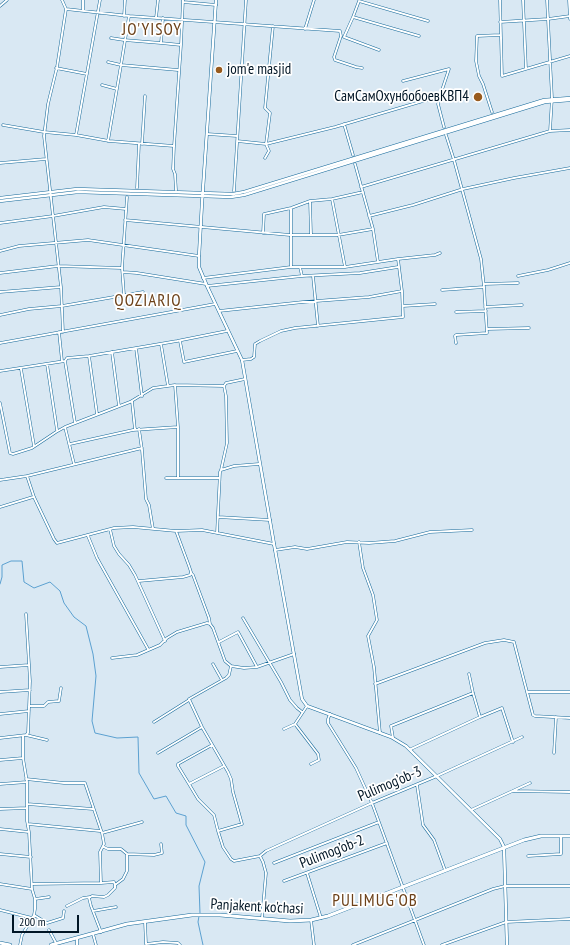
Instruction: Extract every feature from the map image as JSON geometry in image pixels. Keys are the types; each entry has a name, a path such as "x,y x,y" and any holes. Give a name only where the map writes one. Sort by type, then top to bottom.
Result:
{"main road":[{"path":"216,0 198,256 199,267 206,285 242,360 302,699 307,706 380,733 411,749 500,839 504,847 507,945"},
{"path":"0,198 78,192 231,197 244,195 552,100 570,99"},
{"path":"0,202 51,194"},
{"name":"Panjakent ko'chasi","path":"51,945 127,924 192,915 296,922 321,918 529,838 570,836"},
{"path":"77,938 77,945"},
{"path":"0,943 10,945"}],"street":[{"path":"0,6 7,0"},
{"path":"62,0 66,10 48,104 44,136 61,287 63,332"},
{"path":"83,0 84,11"},
{"path":"76,135 100,0"},
{"path":"124,16 125,0"},
{"path":"156,18 158,0"},
{"path":"234,191 246,0"},
{"path":"305,29 314,0"},
{"path":"500,0 502,76 570,56"},
{"path":"523,0 526,69"},
{"path":"547,0 552,100 550,131"},
{"path":"500,22 570,17 569,0"},
{"path":"176,190 175,174 173,169 183,1 216,5"},
{"path":"362,68 335,60 334,58 359,1 428,21"},
{"path":"66,10 124,16 340,31 343,36 379,50"},
{"path":"108,141 129,16"},
{"path":"353,17 419,36"},
{"path":"161,43 163,18"},
{"path":"265,158 269,151 266,144 270,112 265,108 273,26"},
{"path":"492,112 479,76 476,61 476,36 500,35"},
{"path":"111,38 181,45"},
{"path":"108,62 121,65 178,70"},
{"path":"56,68 87,74"},
{"path":"403,81 449,69 438,104 444,127"},
{"path":"102,86 117,89"},
{"path":"137,188 145,96"},
{"path":"237,141 266,144 344,124 440,96"},
{"path":"344,124 353,155"},
{"path":"3,125 108,141 174,146"},
{"path":"361,186 550,131 570,130"},
{"path":"207,134 238,136"},
{"path":"446,136 481,259 487,329 487,333 485,334 456,335 456,343"},
{"path":"0,163 46,159"},
{"path":"355,164 373,229 378,262"},
{"path":"369,216 413,205 462,189 570,168"},
{"path":"263,233 264,214 291,208 310,201 332,199 363,192"},
{"path":"124,296 122,268 127,197"},
{"path":"332,199 345,267"},
{"path":"310,201 310,234"},
{"path":"0,222 53,216 104,207 126,209"},
{"path":"291,208 291,266"},
{"path":"125,220 291,235 338,235 373,229"},
{"path":"0,251 19,246 88,240 198,256"},
{"path":"203,278 291,266 345,267 435,255 440,253"},
{"path":"242,360 250,359 254,356 255,344 281,331 295,328 403,317 402,291 398,259"},
{"path":"518,276 548,270 570,263"},
{"path":"0,273 58,266 122,268"},
{"path":"300,267 302,276"},
{"path":"122,272 137,273 206,285 360,272 399,267"},
{"path":"313,275 318,326"},
{"path":"442,290 518,283"},
{"path":"0,292 61,287"},
{"path":"219,312 369,296 402,291"},
{"path":"0,315 29,309 62,306 143,292"},
{"path":"0,343 215,304"},
{"path":"402,306 435,304"},
{"path":"485,307 522,305"},
{"path":"456,312 486,311"},
{"path":"487,329 529,328"},
{"path":"0,371 21,369 63,361 67,358 180,341 227,330"},
{"path":"59,332 75,423"},
{"path":"180,341 184,362 237,351"},
{"path":"160,344 168,386"},
{"path":"136,348 142,396"},
{"path":"112,352 119,407"},
{"path":"88,356 97,414"},
{"path":"47,364 57,431"},
{"path":"21,369 34,446"},
{"path":"0,403 10,453 13,454 34,446 65,427 132,401 153,388 175,385 224,386 226,383 245,379"},
{"path":"175,385 178,427 178,478"},
{"path":"217,533 219,474 227,443 226,396 224,386"},
{"path":"132,401 135,430"},
{"path":"65,427 74,464"},
{"path":"70,444 139,429 178,427"},
{"path":"139,429 146,499 149,505 153,529"},
{"path":"0,480 26,476 142,448"},
{"path":"221,470 234,466 260,464"},
{"path":"26,476 55,542 60,543 110,529 125,527 176,531 202,530 274,544"},
{"path":"166,478 219,478"},
{"path":"0,507 34,497"},
{"path":"218,517 270,520"},
{"path":"110,529 114,546 135,575 164,641"},
{"path":"275,550 295,547 307,549 347,542 369,543 395,541 430,532 472,530"},
{"path":"176,531 210,624 226,661 232,666 244,668 257,667 294,654"},
{"path":"88,535 97,558 148,649"},
{"path":"359,542 363,568 373,595 377,620 368,636 373,661 380,733"},
{"path":"139,581 187,577 191,573"},
{"path":"20,945 22,935 34,915 35,899 32,889 27,808 27,780 23,758 24,735 28,733 30,690 26,614"},
{"path":"243,618 290,700 302,712"},
{"path":"112,658 137,655 148,649 155,648 177,632 210,624"},
{"path":"218,642 238,632 257,667"},
{"path":"375,684 486,643 504,640 514,642 533,715 570,718"},
{"path":"213,664 222,680"},
{"path":"0,667 29,665"},
{"path":"154,722 190,698 229,675 232,666"},
{"path":"469,674 480,717"},
{"path":"29,706 44,706 48,702 59,701 61,688"},
{"path":"0,692 30,690"},
{"path":"527,692 570,692"},
{"path":"392,738 391,726 473,693"},
{"path":"189,700 231,779 242,824 218,831"},
{"path":"284,729 295,724 307,706"},
{"path":"411,749 502,708 513,742"},
{"path":"0,714 29,711"},
{"path":"330,714 328,723 356,768 372,803 424,945"},
{"path":"554,753 556,717"},
{"path":"295,724 318,754 319,760 311,764"},
{"path":"158,753 202,727"},
{"path":"0,738 24,735 47,740"},
{"name":"Pulimog’ob-3","path":"260,856 266,851 522,737"},
{"path":"212,745 178,764 178,766 198,799 214,815 223,847 231,859 234,861 260,856 264,862 266,873 262,919"},
{"path":"0,760 23,758"},
{"path":"189,784 224,766"},
{"path":"0,784 27,780 85,783 101,832 104,847 100,852 101,883"},
{"path":"471,810 530,783"},
{"path":"416,785 422,825 434,840 445,870"},
{"path":"512,791 570,792"},
{"path":"27,804 93,809"},
{"path":"0,810 27,808"},
{"path":"28,824 101,832 142,822"},
{"path":"274,863 379,822"},
{"path":"0,828 29,832"},
{"path":"528,856 561,854 561,836"},
{"name":"Pulimog’ob-2","path":"284,881 387,843"},
{"path":"104,847 108,849 121,849 127,854 154,855 162,854 161,844"},
{"path":"0,854 31,857"},
{"path":"67,906 83,898 104,897 108,895 115,888 115,885 123,879 127,871 127,854"},
{"path":"307,873 321,918"},
{"path":"32,884 114,882 115,885"},
{"path":"0,884 32,889"},
{"path":"353,945 493,889 505,886 570,886"},
{"path":"35,899 49,896"},
{"path":"90,897 89,899 101,932"},
{"path":"93,911 116,907"},
{"path":"0,910 32,918"},
{"path":"34,915 47,923 63,918 64,911"},
{"path":"442,945 506,922 570,919"},
{"path":"311,920 314,945"},
{"path":"144,921 146,944 163,942 178,943 180,945"},
{"path":"49,930 56,944"},
{"path":"93,934 96,945"}],"waterway":[{"path":"0,584 2,577 2,565 11,561 22,561 24,582 34,588 50,582 60,591 64,603 74,617 86,626 93,654 96,676 92,721 95,733 117,738 138,737 139,773 154,799 166,796 176,813 186,816 186,825 205,862 199,886 200,913"},
{"path":"199,916 198,922 203,945"}],"place":[{"name":"jom'e masjid","path":"219,70"},
{"name":"СамСамОхунбобоевКВП4","path":"478,97"}],"district":[{"name":"JO'YISOY","path":"152,30"},
{"name":"QOZIARIQ","path":"148,301"},
{"name":"PULIMUG'OB","path":"375,901"}]}
